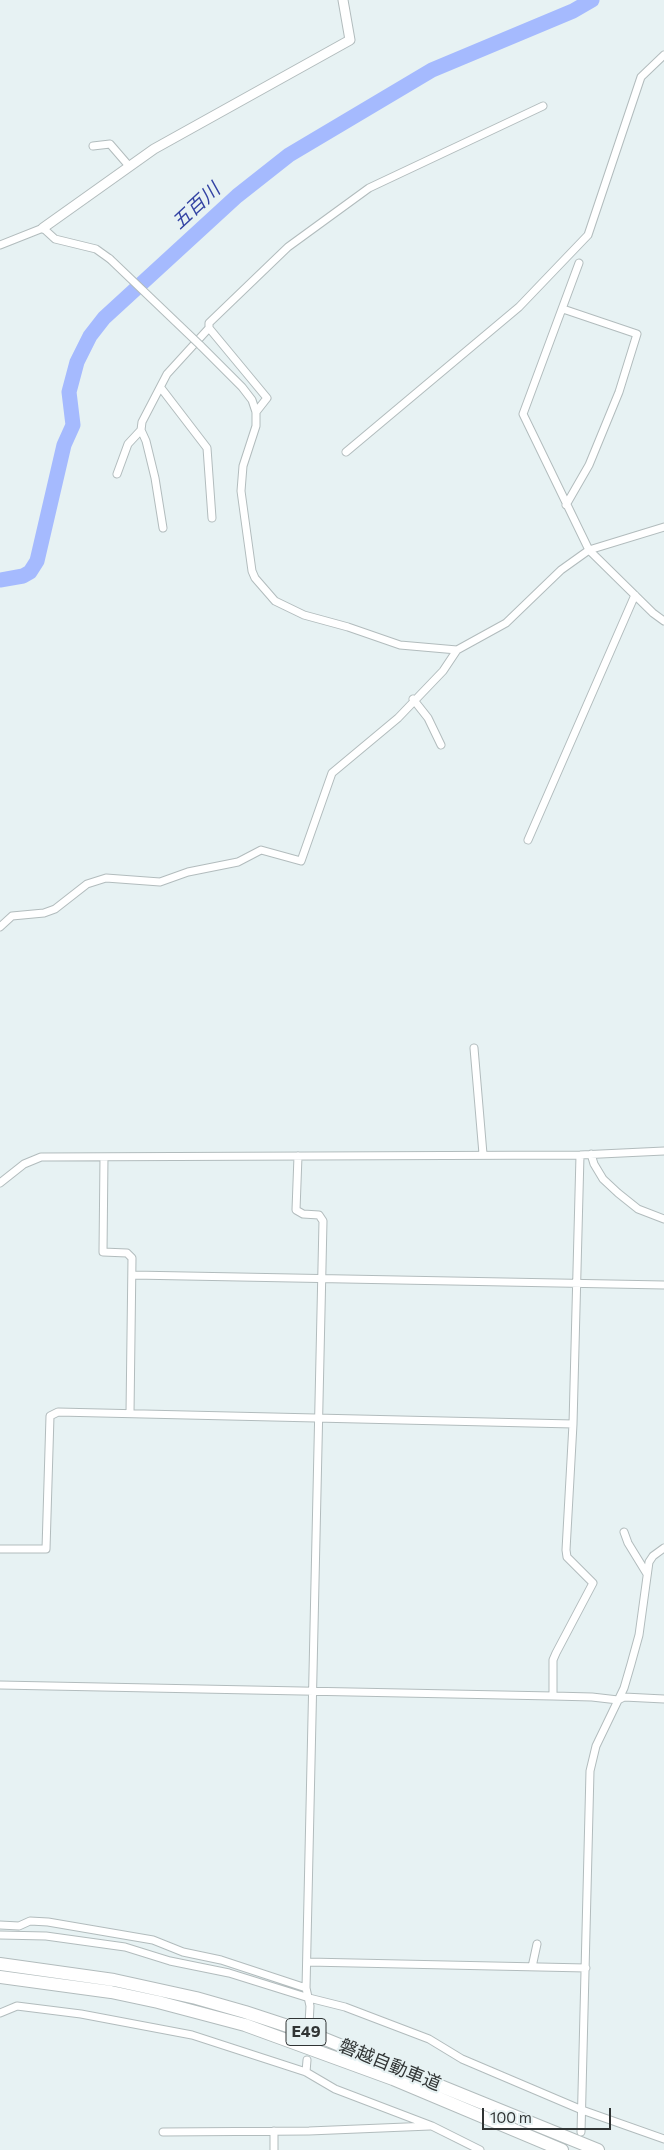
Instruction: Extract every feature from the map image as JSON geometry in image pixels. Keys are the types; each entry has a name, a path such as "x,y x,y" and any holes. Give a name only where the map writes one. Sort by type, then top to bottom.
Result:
{"highway":[{"name":"磐越自動車道","path":"0,1964 114,1980 196,1998 245,2012 351,2049 598,2150"},
{"name":"磐越自動車道","path":"0,1977 111,1992 158,2002 245,2025 393,2079 562,2150"}],"street":[{"path":"0,245 43,228 154,149 350,40 343,0"},
{"path":"346,452 519,307 588,235 641,77 664,54"},
{"path":"256,412 266,398 209,328 208,323 288,247 347,202 369,188 413,166 542,106"},
{"path":"93,146 110,144 129,166"},
{"path":"43,228 55,239 96,250 110,259 200,345 242,387 252,400 256,412 256,426 243,466 242,497 250,564 256,578 274,601 304,615 348,627 400,645 457,650"},
{"path":"579,263 523,414 589,550 664,621"},
{"path":"562,310 637,334 620,392 590,465 566,505"},
{"path":"117,474 128,444 141,430 146,411 167,374 209,328"},
{"path":"160,388 207,448 212,518"},
{"path":"141,430 155,478 163,528"},
{"path":"0,927 12,916 44,913 55,909 87,884 106,878 160,882 188,872 238,862 261,850 301,861 332,772 398,718 443,670 457,650 506,623 561,570 589,550 664,527"},
{"path":"528,840 635,595"},
{"path":"413,700 428,718 441,745"},
{"path":"474,1048 483,1154"},
{"path":"0,1183 24,1164 36,1158 483,1154 580,1155 664,1151"},
{"path":"591,1154 594,1164 604,1179 618,1193 638,1209 664,1220"},
{"path":"554,1696 553,1660 594,1584 566,1557 573,1424 580,1155"},
{"path":"298,1156 296,1210 303,1214 319,1215 323,1221 306,1988 309,1998 309,2024"},
{"path":"104,1157 103,1252 130,1254 133,1275 130,1414"},
{"path":"133,1275 322,1280 664,1284"},
{"path":"0,1549 46,1549 50,1416 58,1412 573,1424"},
{"path":"624,1532 628,1543 647,1574"},
{"path":"581,2132 590,1771 596,1746 624,1688 639,1635 647,1574 653,1556 664,1548"},
{"path":"0,1685 313,1690 592,1697 618,1700 624,1697 664,1699"},
{"path":"0,1925 19,1926 30,1921 48,1922 153,1940 183,1952 221,1960 306,1988"},
{"path":"0,1935 46,1936 125,1947 170,1961 229,1973 345,2007 429,2039 462,2059 582,2110 664,2139"},
{"path":"532,1967 537,1944"},
{"path":"308,1962 586,1968"},
{"path":"0,2013 17,2006 155,2027 192,2035 306,2072 336,2089 432,2126 471,2143 480,2150"},
{"path":"306,2072 307,2060"},
{"path":"163,2132 432,2126"},
{"path":"274,2131 274,2150"}],"waterway":[{"name":"五百川","path":"0,580 23,576 30,572 37,561 64,445 73,425 69,392 77,362 90,336 104,318 237,196 289,155 432,70 573,11 592,0"}]}
